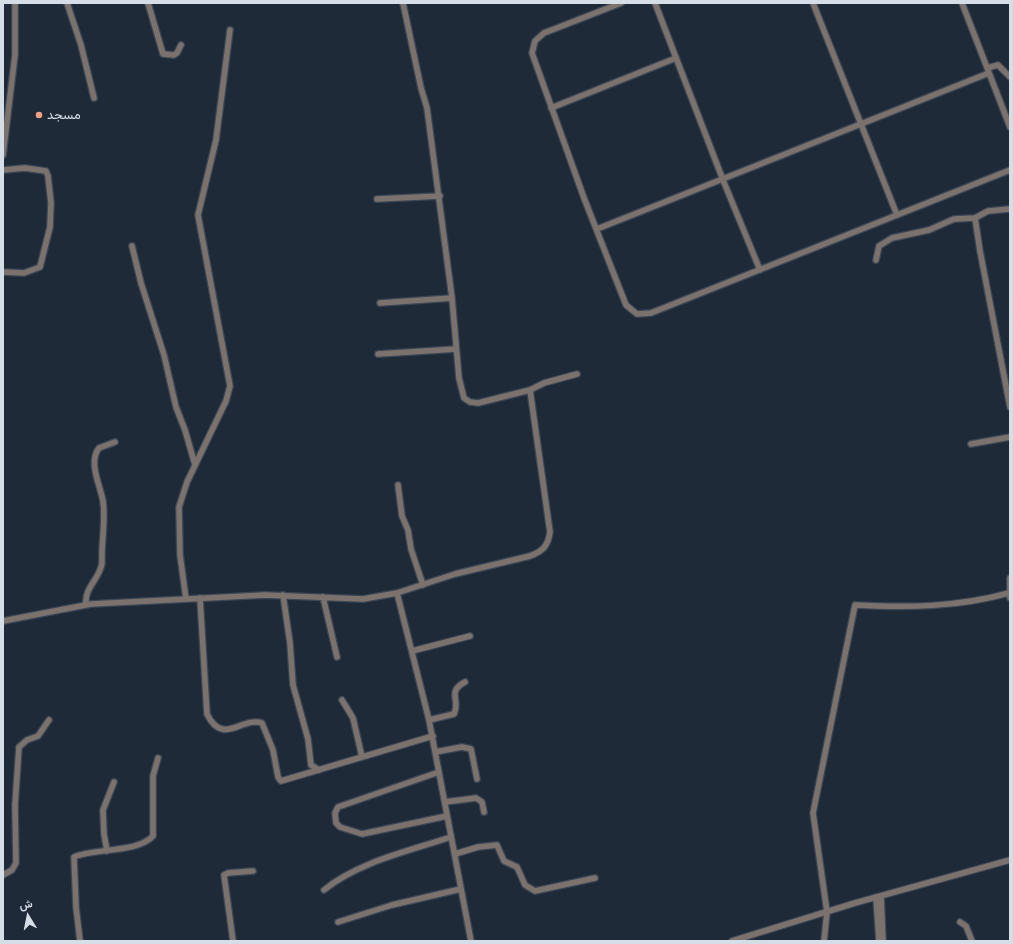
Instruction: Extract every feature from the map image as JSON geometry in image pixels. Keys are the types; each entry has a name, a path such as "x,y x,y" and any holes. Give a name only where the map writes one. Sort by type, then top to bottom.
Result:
{"street":[{"path":"3,155 4,134 15,55 15,3"},
{"path":"67,3 81,45 94,98"},
{"path":"148,3 163,54 174,55 181,45"},
{"path":"403,3 421,88 428,108 452,298 461,390 464,398 470,402 478,403 530,390 544,383 576,374"},
{"path":"621,3 544,33 535,41 532,54 626,305 637,314 651,313 1010,170"},
{"path":"655,3 723,180 760,270"},
{"path":"813,3 860,126 897,215"},
{"path":"962,3 1010,127"},
{"path":"186,599 180,555 178,520 179,507 195,465 226,401 230,386 198,215 216,140 230,30"},
{"path":"551,108 676,58"},
{"path":"597,229 860,126 988,71 998,65 1010,76"},
{"path":"3,170 25,168 46,171 48,176 51,203 50,233 40,267 24,273 3,272"},
{"path":"377,199 440,196"},
{"path":"876,260 879,246 892,238 929,230 954,219 975,218 988,211 1010,209"},
{"path":"975,218 1010,407"},
{"path":"132,246 141,283 164,355 176,407 185,430 195,465"},
{"path":"380,303 452,298"},
{"path":"378,354 456,349"},
{"path":"3,621 86,605 200,598 283,595 362,599 397,593 455,574 541,552 548,544 550,532 530,390"},
{"path":"971,444 1010,437"},
{"path":"86,605 86,594 101,568 102,563 103,502 96,474 95,457 99,448 115,442"},
{"path":"398,485 400,503 408,530 411,549 423,584"},
{"path":"1010,578 1010,598"},
{"path":"397,593 430,720 471,941"},
{"path":"824,941 828,912 813,813 855,605 906,608 950,605 1010,593"},
{"path":"283,595 290,643 293,685 308,739 311,765 319,770"},
{"path":"324,597 337,657"},
{"path":"200,598 207,714 209,719 220,729 232,730 252,723 262,723 273,750 278,777 281,781 433,736"},
{"path":"412,651 470,636"},
{"path":"430,720 454,714 456,710 455,690 457,686 465,682"},
{"path":"342,700 353,718 362,757"},
{"path":"3,875 12,870 16,863 15,805 19,747 27,740 38,736 49,720"},
{"path":"435,752 462,747 471,749 477,779"},
{"path":"80,941 73,860 77,856 135,845 150,840 153,836 153,776 158,758"},
{"path":"439,772 415,779 338,807 335,813 336,823 340,827 349,831 368,834 447,816"},
{"path":"107,851 104,834 103,810 114,782"},
{"path":"445,802 476,798 482,802 484,812"},
{"path":"324,890 344,876 383,860 451,837"},
{"path":"455,854 464,850 497,845 504,860 517,867 525,885 535,891 595,878"},
{"path":"732,941 878,897 1010,860"},
{"path":"234,941 224,875 228,873 253,871"},
{"path":"338,922 392,905 461,889"},
{"path":"878,897 879,941"},
{"path":"878,897 883,941"},
{"path":"960,922 966,926 972,941"}],"place":[{"name":"مسجد","path":"39,115"}]}
